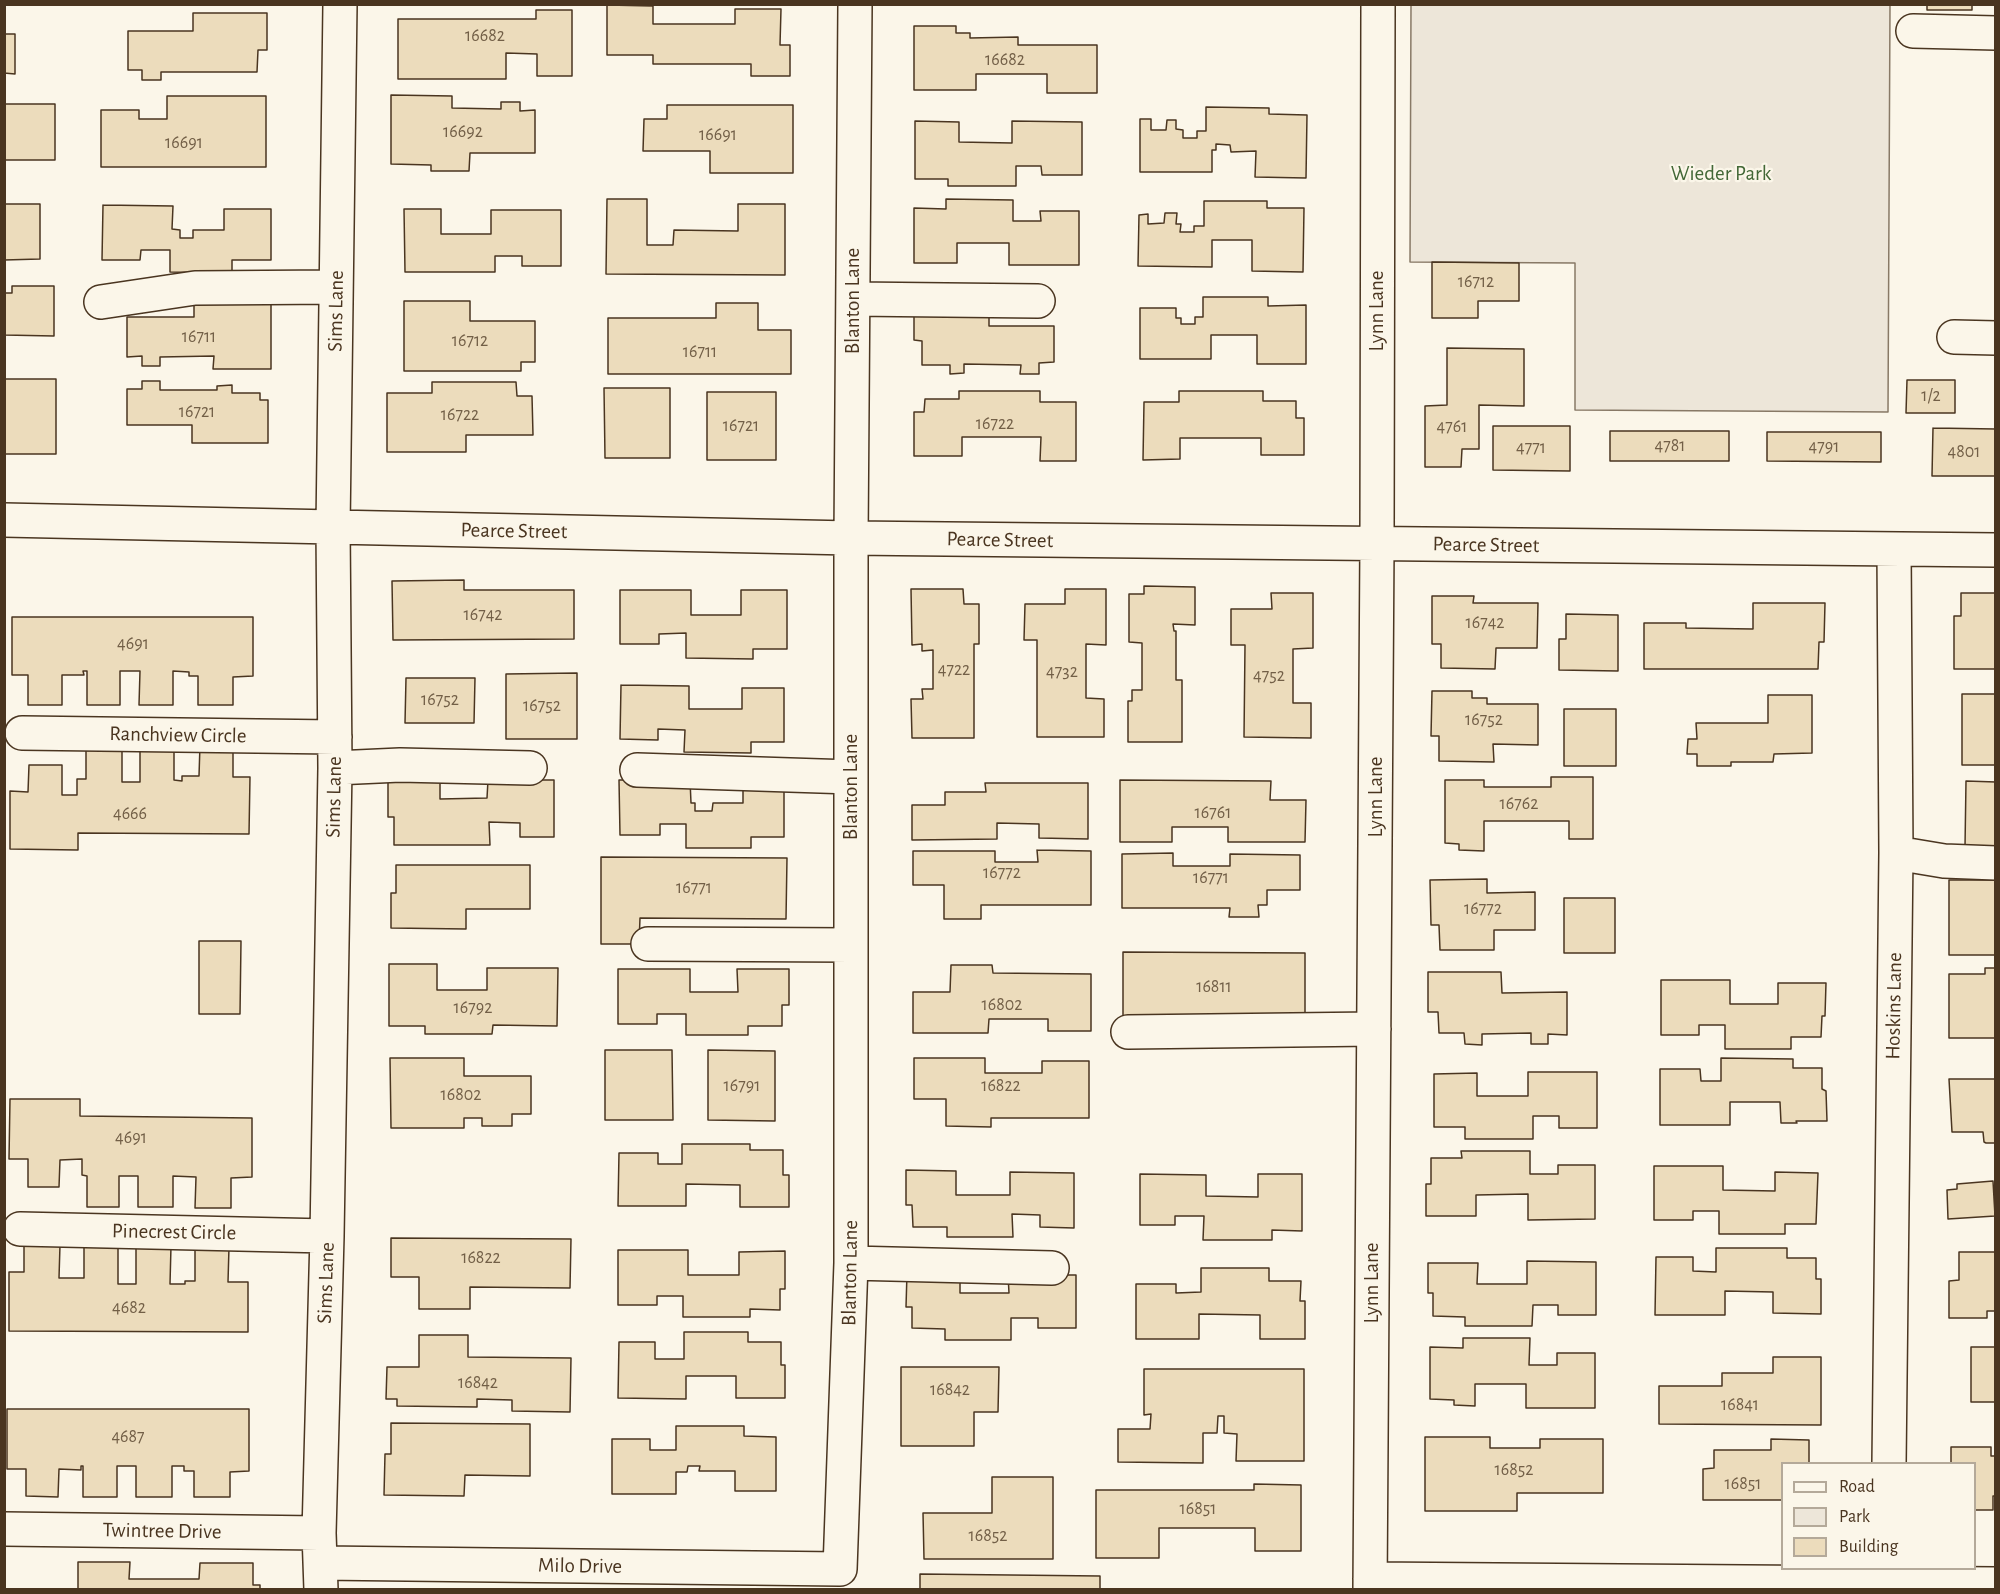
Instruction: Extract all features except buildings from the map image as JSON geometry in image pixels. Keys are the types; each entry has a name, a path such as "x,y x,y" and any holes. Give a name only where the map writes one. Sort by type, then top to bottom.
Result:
{"street":[{"name":"Sims Lane","path":"320,1562 335,753 333,527 340,4"},
{"name":"Blanton Lane","path":"840,1569 851,1263 851,538 855,4"},
{"name":"Lynn Lane","path":"1370,1584 1378,4"},
{"path":"1913,31 1995,33"},
{"path":"101,302 195,288 336,287"},
{"path":"853,299 1038,301"},
{"path":"1954,337 1995,338"},
{"name":"Pearce Street","path":"4,520 851,538 1995,550"},
{"name":"Hoskins Lane","path":"1889,1462 1896,853 1894,549"},
{"name":"Ranchview Circle","path":"22,733 335,753 400,765 530,768"},
{"path":"638,770 851,777"},
{"path":"1896,853 1944,861 1995,863"},
{"path":"648,944 851,945"},
{"path":"1128,1032 1374,1029"},
{"name":"Pinecrest Circle","path":"20,1229 327,1236"},
{"path":"851,1263 1052,1268"},
{"name":"Twintree Drive","path":"4,1529 320,1562"},
{"name":"Milo Drive","path":"320,1562 840,1569"},
{"path":"1370,1584 1888,1580 1995,1584"}],"green space":[{"name":"Wieder Park","path":"1411,5 1890,5 1888,412 1575,410 1575,263 1410,262"}]}
